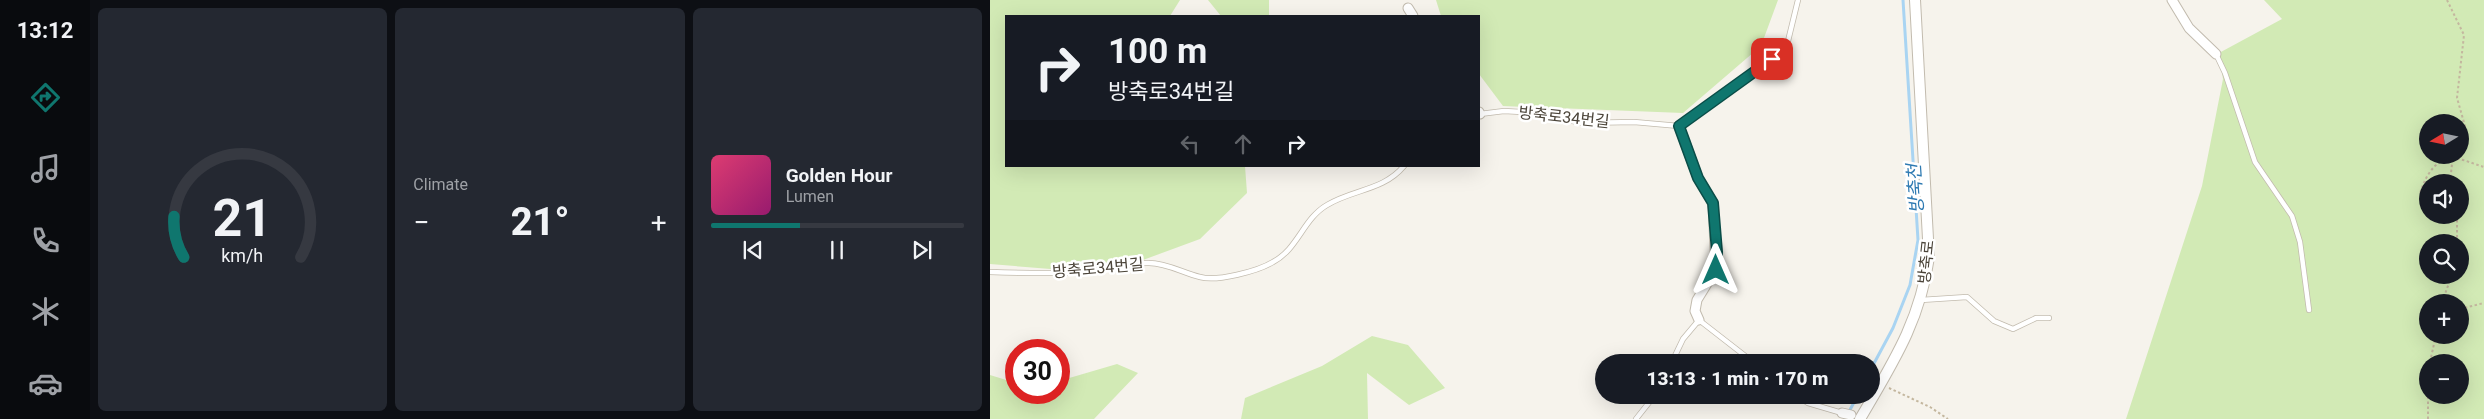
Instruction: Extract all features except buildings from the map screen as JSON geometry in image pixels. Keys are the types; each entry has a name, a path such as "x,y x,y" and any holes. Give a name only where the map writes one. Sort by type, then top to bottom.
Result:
{"street":[{"name":"방축로","path":"1880,384 1908,335 1921,300 1929,257 1929,228 1915,0"},
{"path":"2172,0 2190,28 2216,54"},
{"path":"1679,126 1698,178 1713,203 1717,252 1716,270 1697,300 1695,311 1699,320"},
{"name":"방축로","path":"1858,417 1867,404"},
{"path":"1842,413 1858,417"}],"lane":[{"path":"1679,126 1780,51 1788,41 1798,0"},
{"path":"2216,54 2225,73 2256,162 2292,216 2300,242 2309,310"},
{"name":"방축로34번길","path":"1480,114 1513,112 1540,114 1581,123 1634,122 1679,126"},
{"name":"방축로34번길","path":"990,272 1086,272 1149,263 1163,265 1202,278 1215,278 1258,268 1273,262 1287,253 1318,210 1351,194 1378,186 1390,180 1403,167"},
{"path":"1921,300 1967,298 1994,321 2014,329 2036,318 2049,318"},
{"path":"1676,354 1683,339 1699,320 1743,354"},
{"path":"1636,419 1648,404"},
{"path":"1814,404 1842,413"}],"path":[{"path":"2446,0 2464,35 2456,98 2461,114"},
{"path":"2469,161 2484,166"},
{"path":"2429,174 2438,164"},
{"path":"2469,307 2484,303"},
{"path":"1880,384 1930,407 1948,419"},
{"path":"2428,404 2428,419"}],"green space":[{"path":"990,0 1180,0 1171,15 1005,15 1005,167 1245,167 1247,193 1200,239 1143,260 1063,270 990,264"},
{"path":"1208,0 1269,0 1269,15 1220,15"},
{"path":"1436,0 1778,0 1761,46 1683,113 1503,106 1480,75 1480,15 1441,15"},
{"path":"2264,0 2484,0 2484,419 2126,419 2202,186 2223,79 2219,53 2282,19"},
{"path":"1372,336 1408,345 1445,388 1409,405 1367,373 1368,419 1241,419 1245,398 1322,366"},
{"path":"1117,364 1138,373 1094,419 990,419 990,375 1005,380 1005,404 1070,404 1070,378"}],"waterway":[{"name":"방축천","path":"1879,354 1893,328 1910,285 1918,240 1903,0"},
{"name":"방축천","path":"1845,419 1853,404"}],"route":[{"path":"1716,270 1717,252 1713,203 1690,161 1679,126 1731,86 1772,59"}]}
